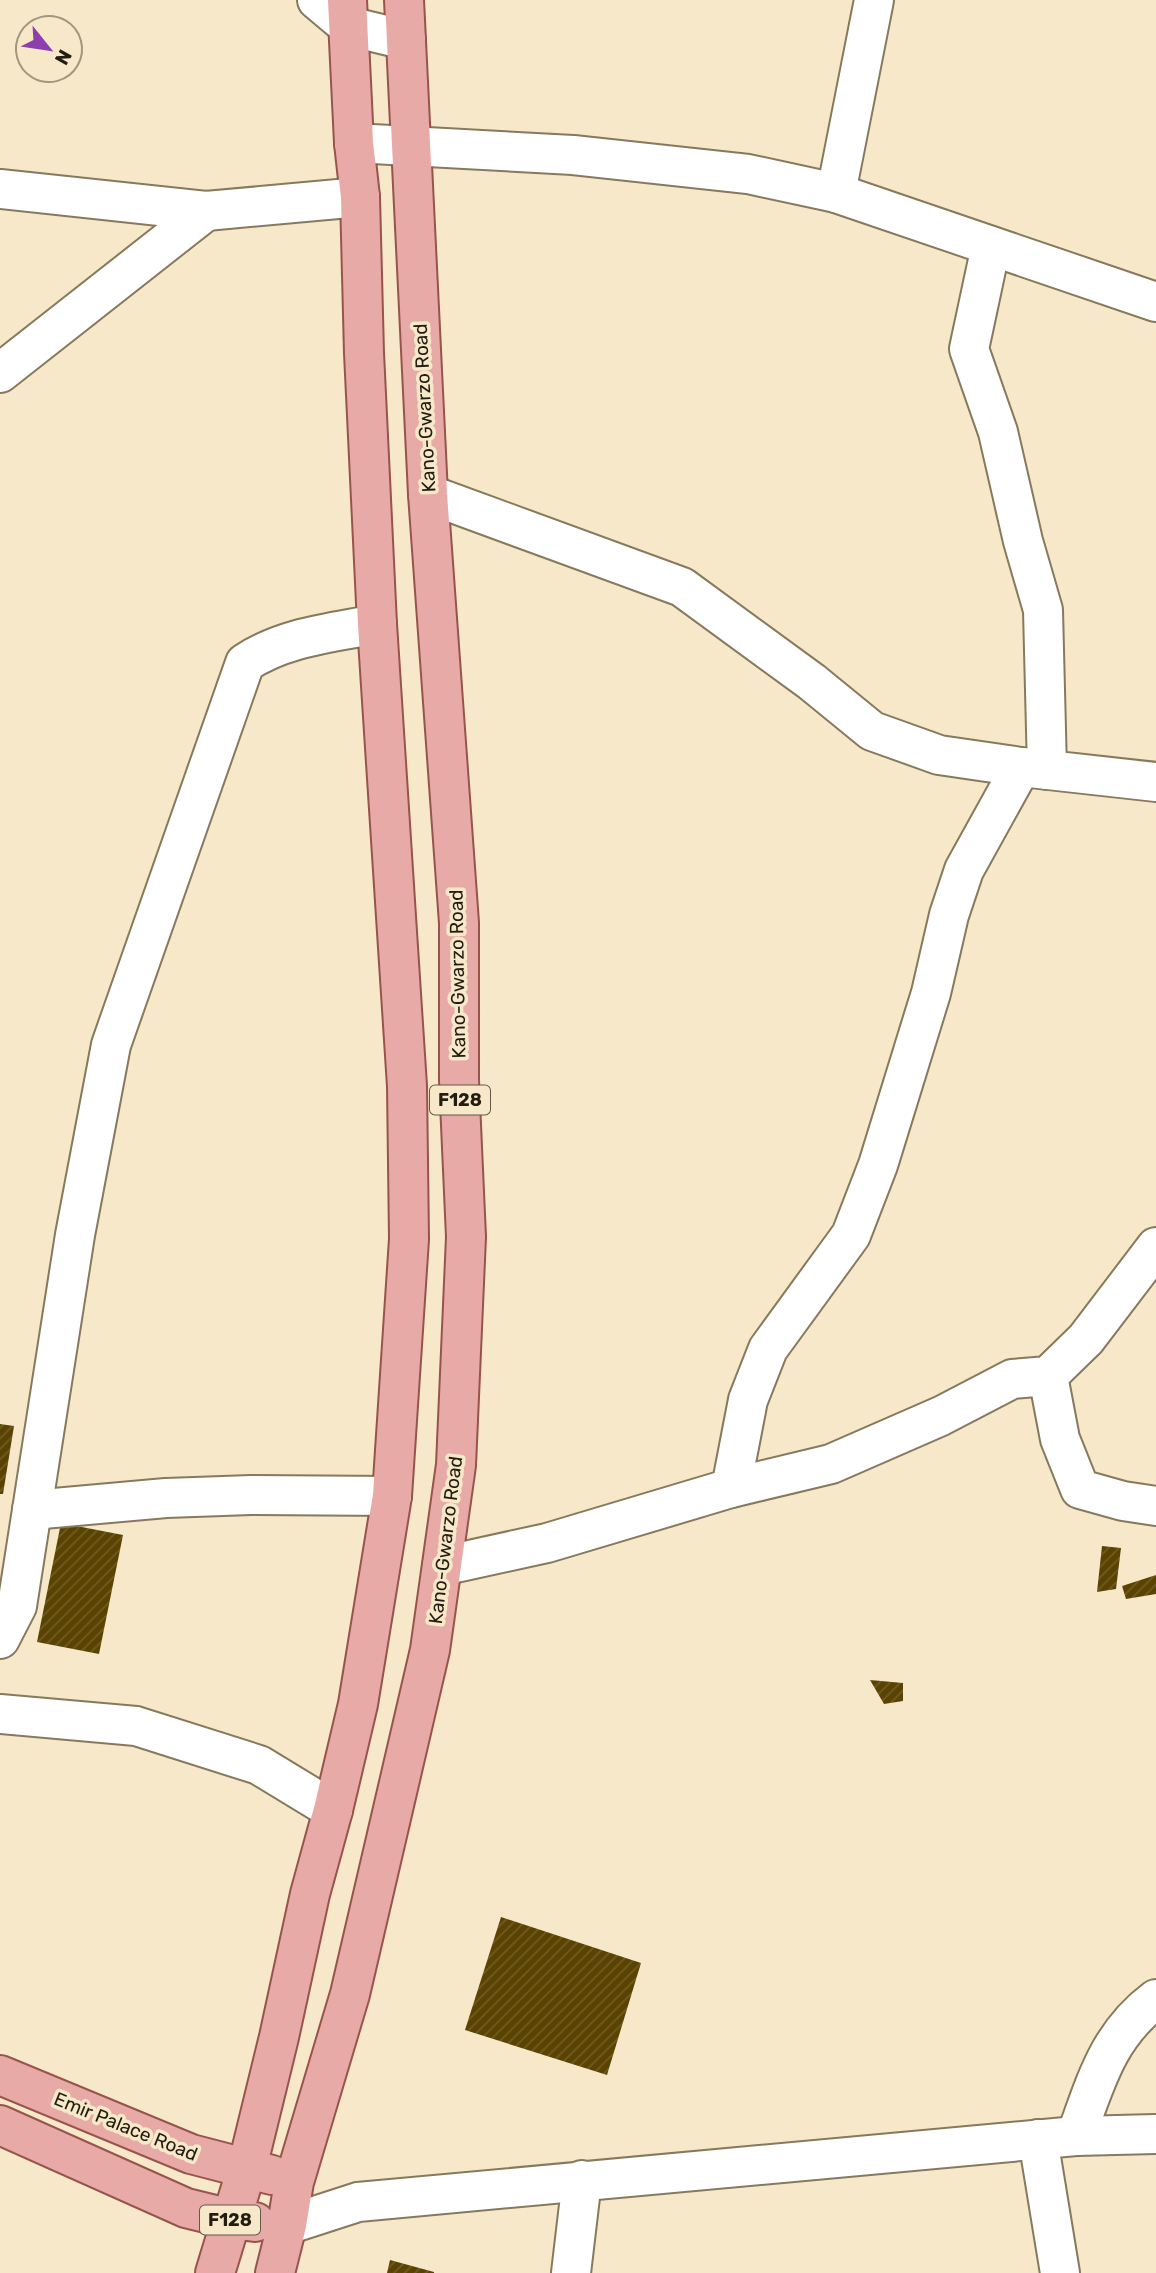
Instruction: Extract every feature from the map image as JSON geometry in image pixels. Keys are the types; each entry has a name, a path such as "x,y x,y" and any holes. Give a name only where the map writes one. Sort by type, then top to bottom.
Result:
{"main road":[{"name":"Kano-Gwarzo Road","path":"294,2182 350,1994 430,1650 456,1465 466,1237 459,1080 459,923 428,494 404,0"},
{"name":"F128","path":"215,2273 247,2168 310,1894 358,1704 392,1496 410,1239 407,1086 377,624 364,353 360,197 354,143 347,13"},
{"name":"Emir Palace Road","path":"0,2075 191,2154 294,2182"},
{"path":"0,2125 186,2208 231,2219 287,2225"},
{"name":"F128","path":"275,2273 294,2182"}],"street":[{"path":"317,0 406,40"},
{"path":"836,192 874,0"},
{"path":"354,143 573,155 748,174 836,192 1156,302"},
{"path":"0,189 206,211 360,197"},
{"path":"0,373 206,211"},
{"path":"731,1488 748,1400 768,1349 851,1235 878,1165 964,870 1034,769 1043,610 1023,541 998,432 969,349 991,246"},
{"path":"428,494 682,587 812,681 872,731 939,755 1034,769 1156,782"},
{"path":"0,1639 17,1606 75,1235 111,1045 245,663 279,644 377,624"},
{"path":"442,1566 547,1543 731,1488 831,1464 942,1416 1012,1379 1048,1376 1086,1339 1156,1247"},
{"path":"1048,1376 1060,1439 1080,1489 1123,1502 1156,1506"},
{"path":"32,1510 166,1498 251,1495 392,1496"},
{"path":"0,1714 136,1726 259,1765 333,1810"},
{"path":"1076,2136 1103,2061 1121,2032 1138,2013 1156,1999"},
{"path":"287,2225 358,2202 1038,2139 1156,2134"},
{"path":"1038,2139 1060,2273"},
{"path":"571,2273 582,2180"},
{"path":"294,2182 358,2202"}],"building":[{"path":"0,1424 14,1426 3,1494 0,1494"},
{"path":"61,1523 123,1535 99,1654 37,1642"},
{"path":"1102,1546 1121,1548 1116,1589 1097,1592"},
{"path":"1156,1575 1156,1594 1126,1599 1122,1586"},
{"path":"870,1680 903,1683 903,1701 884,1704"},
{"path":"501,1917 641,1963 607,2075 465,2030"},
{"path":"390,2260 434,2272 434,2273 387,2273"}]}
